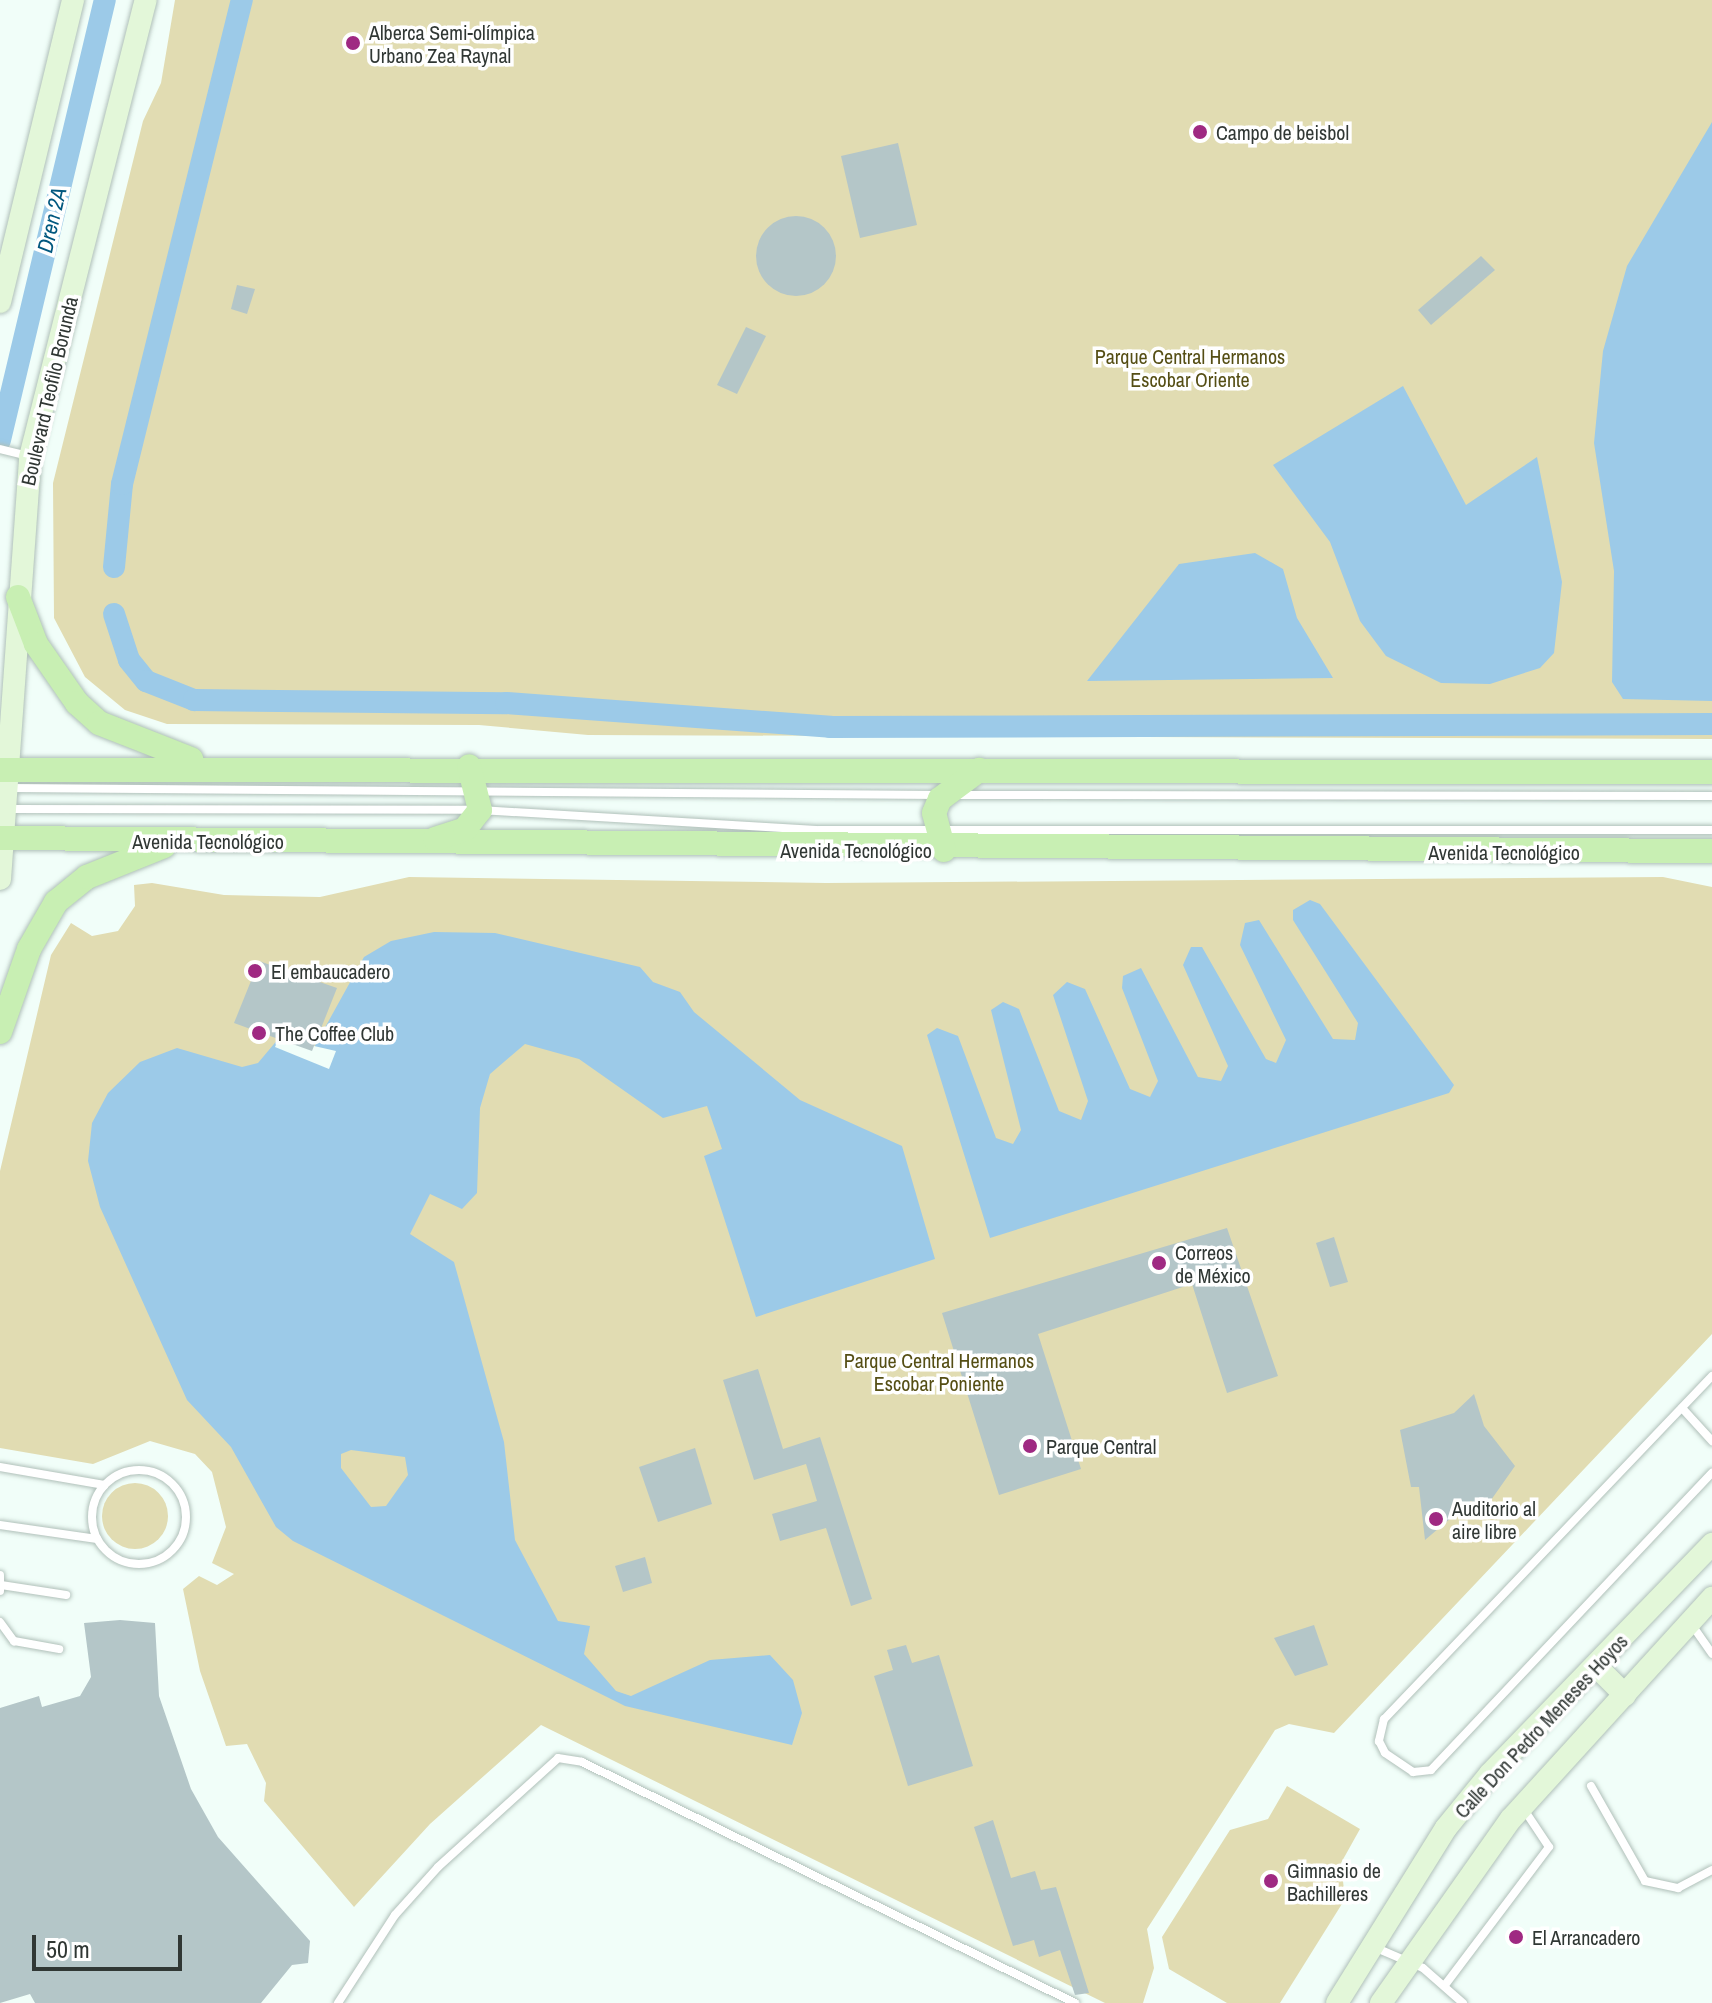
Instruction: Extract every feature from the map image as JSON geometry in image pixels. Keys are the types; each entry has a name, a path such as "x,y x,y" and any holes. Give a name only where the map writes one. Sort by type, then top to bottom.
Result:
{"main road":[{"path":"18,597 36,644 77,703 136,740 209,765"},
{"path":"4,789 209,765 1712,772"},
{"path":"425,842 465,829 480,799 469,766"},
{"path":"940,840 945,795 979,770"},
{"name":"Avenida Tecnológico","path":"2,838 425,842 940,840 1712,851"},
{"path":"0,1032 29,949 56,902 87,877 179,841"}],"street":[{"path":"0,302 73,0"},
{"name":"Boulevard Teofilo Borunda","path":"0,879 18,597 23,455 146,0"},
{"name":"Calle Don Pedro Meneses Hoyos","path":"1337,2003 1446,1828 1712,1544"},
{"name":"Calle Don Pedro Meneses Hoyos","path":"1381,2003 1407,1960 1521,1807 1712,1598"},
{"path":"1596,1666 1625,1695"}],"lane":[{"path":"0,449 23,455"},
{"path":"4,789 480,799 945,795 1712,796"},
{"path":"4,789 480,799 596,822 940,840 1712,830"},
{"path":"1712,1376 1384,1719 1379,1741 1385,1753 1413,1772 1431,1770 1712,1473"},
{"path":"1682,1408 1712,1441"},
{"path":"0,1467 104,1485"},
{"path":"129,1470 158,1473 180,1492 186,1521 174,1549 148,1564 118,1560 97,1539 92,1511 104,1485 129,1470"},
{"path":"0,1525 97,1539"},
{"path":"0,1575 0,1588 66,1595"},
{"path":"0,1622 14,1641 59,1649"},
{"path":"1690,1622 1712,1654"},
{"path":"338,2003 420,1886 558,1758 582,1762 1075,2003"},
{"path":"1591,1786 1645,1881 1678,1888 1712,1870"},
{"path":"1445,1985 1549,1847 1521,1807"},
{"path":"1373,1946 1407,1960 1445,1985 1463,2003"}],"green space":[{"name":"Parque Central Hermanos Escobar Oriente","path":"175,0 1712,0 1712,739 588,735 479,725 167,724 125,710 85,677 54,618 53,483 143,121 161,83"},
{"name":"Parque Central Hermanos Escobar Poniente","path":"409,877 826,883 1663,877 1712,887 1712,1334 1334,1733 1289,1724 1275,1730 1147,1929 1154,1968 1143,2003 1105,2003 541,1725 430,1824 354,1907 264,1801 266,1783 247,1744 226,1746 200,1671 183,1589 199,1576 217,1585 234,1574 212,1563 226,1527 212,1472 195,1454 150,1441 93,1464 0,1448 0,1171 51,955 71,923 92,936 118,931 135,906 134,885 152,883 224,895 320,897"},
{"path":"141,1483 159,1492 166,1503 166,1529 159,1540 148,1547 129,1549 111,1540 104,1529 102,1510 111,1492 122,1485"},
{"name":"Gimnasio de Bachilleres","path":"1287,1786 1360,1829 1341,1863 1345,1899 1280,2003 1227,2003 1169,1969 1162,1937 1230,1830 1268,1819"}],"water":[{"path":"1712,122 1712,701 1623,699 1612,682 1614,571 1594,443 1603,351 1627,266"},
{"path":"1403,386 1466,505 1537,457 1562,582 1554,653 1540,668 1490,684 1441,683 1386,656 1360,621 1330,542 1273,465"},
{"path":"1255,553 1283,569 1297,618 1333,678 1087,681 1179,564"},
{"path":"1310,900 1320,904 1454,1085 1449,1093 990,1238 927,1035 937,1028 958,1036 996,1138 1013,1144 1021,1130 991,1010 1003,1002 1019,1009 1059,1111 1081,1120 1088,1101 1053,995 1067,982 1085,989 1130,1089 1150,1097 1158,1081 1122,988 1123,976 1141,968 1198,1077 1221,1081 1228,1066 1183,965 1191,947 1202,947 1266,1059 1276,1063 1286,1040 1240,945 1245,923 1259,920 1333,1039 1355,1040 1358,1023 1293,920 1293,910"},
{"path":"434,932 495,933 640,967 653,982 680,992 694,1012 800,1100 902,1146 935,1259 756,1317 704,1156 722,1149 707,1106 663,1118 579,1059 525,1044 490,1074 480,1108 477,1193 462,1209 430,1194 410,1234 454,1262 504,1442 515,1540 558,1621 590,1626 584,1654 616,1691 631,1696 710,1660 770,1655 793,1680 802,1713 792,1745 625,1706 293,1541 276,1527 231,1447 187,1400 100,1207 88,1161 92,1123 108,1093 140,1062 177,1048 242,1067 258,1063 279,1038 312,1051 364,957 391,941","holes":["351,1450 405,1457 408,1475 386,1506 371,1507 341,1468 341,1454"]}],"pier":[{"path":"279,1038 336,1051 329,1069 275,1047"}],"building":[{"path":"898,143 917,225 860,238 841,156"},
{"path":"788,216 804,216 825,227 836,248 836,264 825,285 804,296 788,296 774,290 762,278 756,264 756,248 762,234 774,222"},
{"path":"1481,256 1495,270 1431,325 1418,310"},
{"path":"237,285 255,289 247,314 231,309"},
{"path":"746,327 766,336 737,394 717,385"},
{"path":"259,961 337,988 312,1051 234,1023"},
{"path":"1227,1228 1278,1376 1227,1393 1192,1284 1038,1334 1081,1469 999,1495 942,1313"},
{"path":"1334,1237 1348,1282 1330,1287 1316,1243"},
{"path":"758,1369 783,1449 820,1437 872,1599 851,1606 826,1528 780,1541 772,1514 817,1501 806,1464 754,1480 723,1380"},
{"path":"1474,1394 1484,1426 1515,1466 1484,1510 1471,1501 1425,1540 1419,1487 1411,1487 1400,1430 1454,1413"},
{"path":"695,1448 712,1504 658,1522 639,1467"},
{"path":"645,1557 652,1583 623,1592 615,1566"},
{"path":"120,1620 155,1623 159,1696 191,1789 218,1837 310,1941 308,1963 292,1965 261,2003 35,2003 30,1994 0,2003 0,1708 39,1696 42,1707 80,1696 91,1677 84,1623"},
{"path":"1314,1625 1328,1665 1295,1676 1274,1638"},
{"path":"906,1645 912,1663 939,1655 973,1766 908,1786 874,1676 893,1670 887,1650"},
{"path":"993,1820 1011,1878 1035,1871 1041,1890 1056,1887 1089,1993 1075,1995 1060,1950 1039,1957 1034,1940 1013,1946 974,1827"}],"waterway":[{"name":"Dren 2A","path":"0,440 105,0"},
{"path":"114,567 122,484 242,0"},
{"path":"114,614 129,660 146,681 194,700 506,703 830,727 1712,724"}],"place":[{"name":"Alberca Semi-olímpica Urbano Zea Raynal","path":"353,43"},
{"name":"Campo de beisbol","path":"1200,132"},
{"name":"El embaucadero","path":"255,971"},
{"name":"The Coffee Club","path":"259,1033"},
{"name":"Correos de México","path":"1159,1263"},
{"name":"Parque Central","path":"1030,1446"},
{"name":"Auditorio al aire libre","path":"1436,1519"},
{"name":"Gimnasio de Bachilleres","path":"1271,1881"},
{"name":"El Arrancadero","path":"1516,1937"}]}
